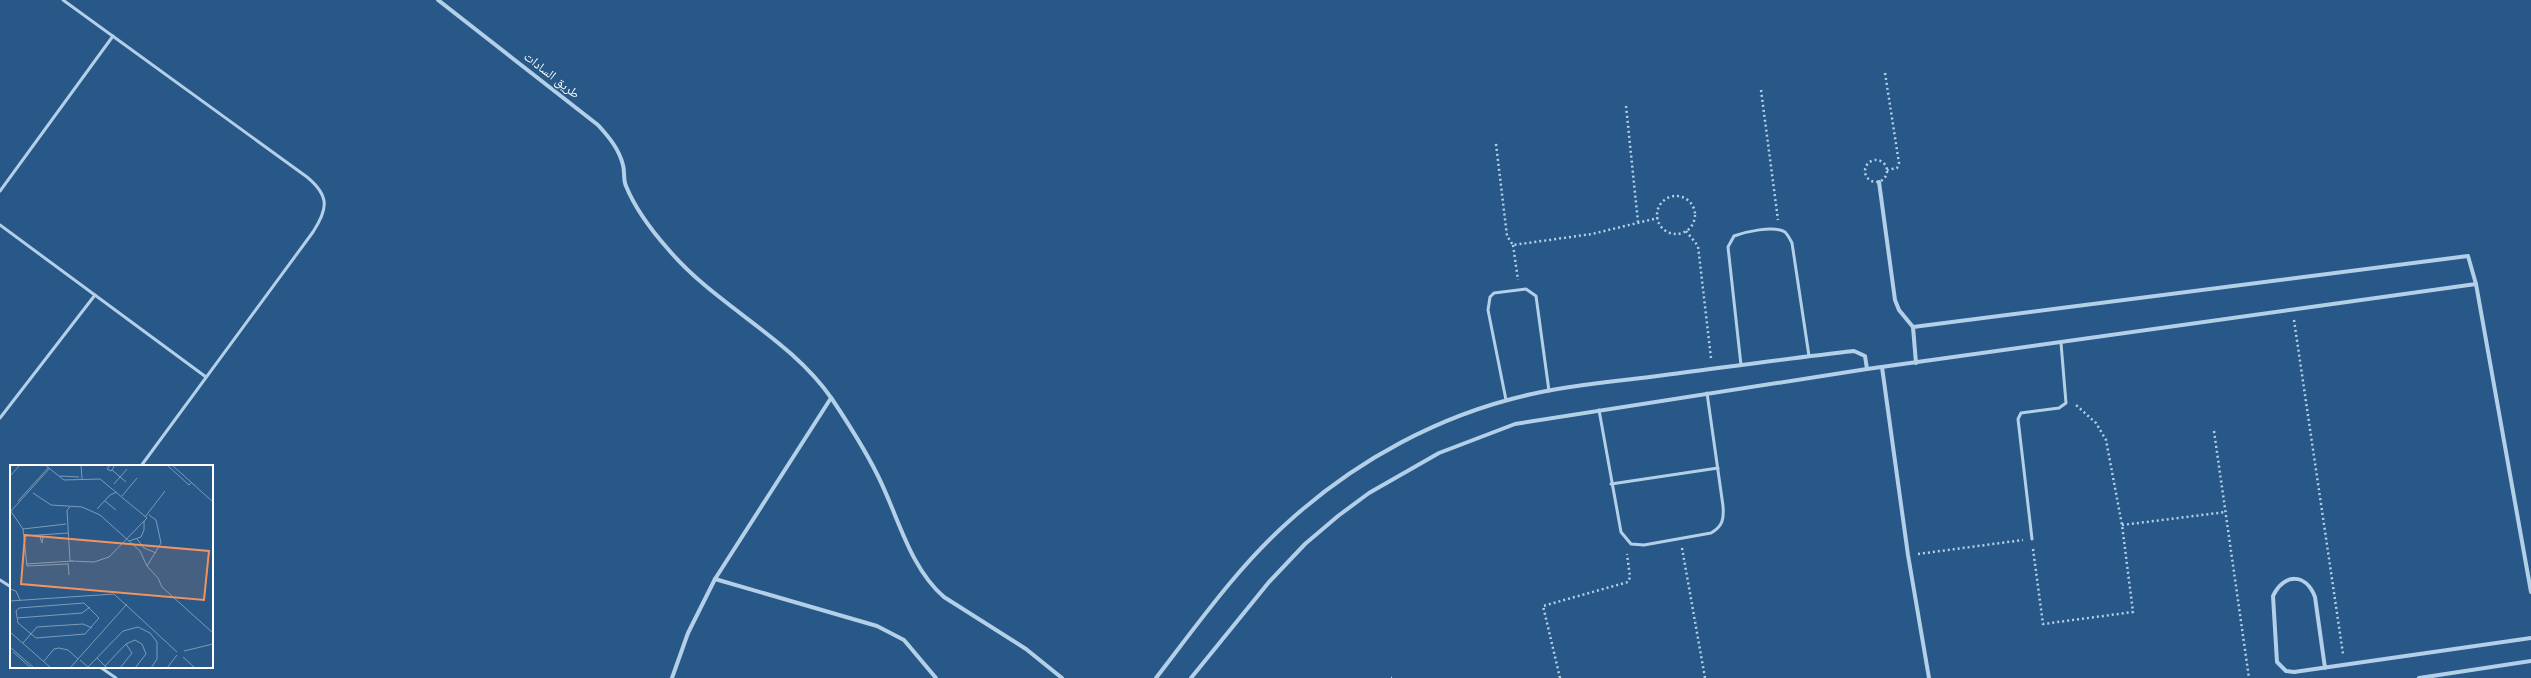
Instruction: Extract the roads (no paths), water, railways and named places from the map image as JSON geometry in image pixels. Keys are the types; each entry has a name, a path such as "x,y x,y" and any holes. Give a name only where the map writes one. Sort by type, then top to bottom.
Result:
{"street":[{"name":"طريق السادات","path":"438,0 598,125 611,138 623,166 626,185 658,236 692,276 799,361 831,398"},
{"path":"1879,182 1896,305 1913,327 1916,363"},
{"path":"1913,327 2461,255 2468,256 2476,284 2531,592"},
{"path":"1191,678 1269,582 1305,544 1338,516 1369,493 1439,453 1474,438 1515,424 1599,409 1867,369 2476,284"},
{"path":"1156,678 1247,564 1286,524 1320,495 1394,446 1464,414 1506,400 1549,391 1809,356 1858,351 1865,356 1867,369"},
{"path":"1882,367 1908,555 1929,678"},
{"path":"672,678 688,632 715,579 831,398 877,474 917,563 933,588 944,597 1036,656 1062,678"},
{"path":"2325,668 2315,597 2311,588 2304,581 2294,578 2285,580 2277,586 2272,596 2278,662 2286,671 2294,672 2325,668 2531,638"},
{"path":"715,579 882,628 904,640 936,678"},
{"path":"2419,678 2531,661"}],"lane":[{"path":"63,0 307,177 320,188 324,200 324,216 313,232 142,465"},
{"path":"0,191 113,36"},
{"path":"0,225 206,377"},
{"path":"1741,365 1729,254 1730,241 1740,234 1779,230 1785,232 1792,243 1809,356"},
{"path":"1506,400 1488,303 1490,297 1494,293 1526,289 1536,296 1549,391"},
{"path":"0,418 95,295"},
{"path":"2032,539 2018,415 2025,412 2060,408 2064,406 2067,398 2061,343"},
{"path":"1599,409 1619,525 1624,538 1631,544 1637,546 1711,533 1719,528 1723,522 1718,468 1707,393"},
{"path":"1611,484 1718,468"},
{"path":"0,580 10,586"},
{"path":"101,668 116,678"}]}
